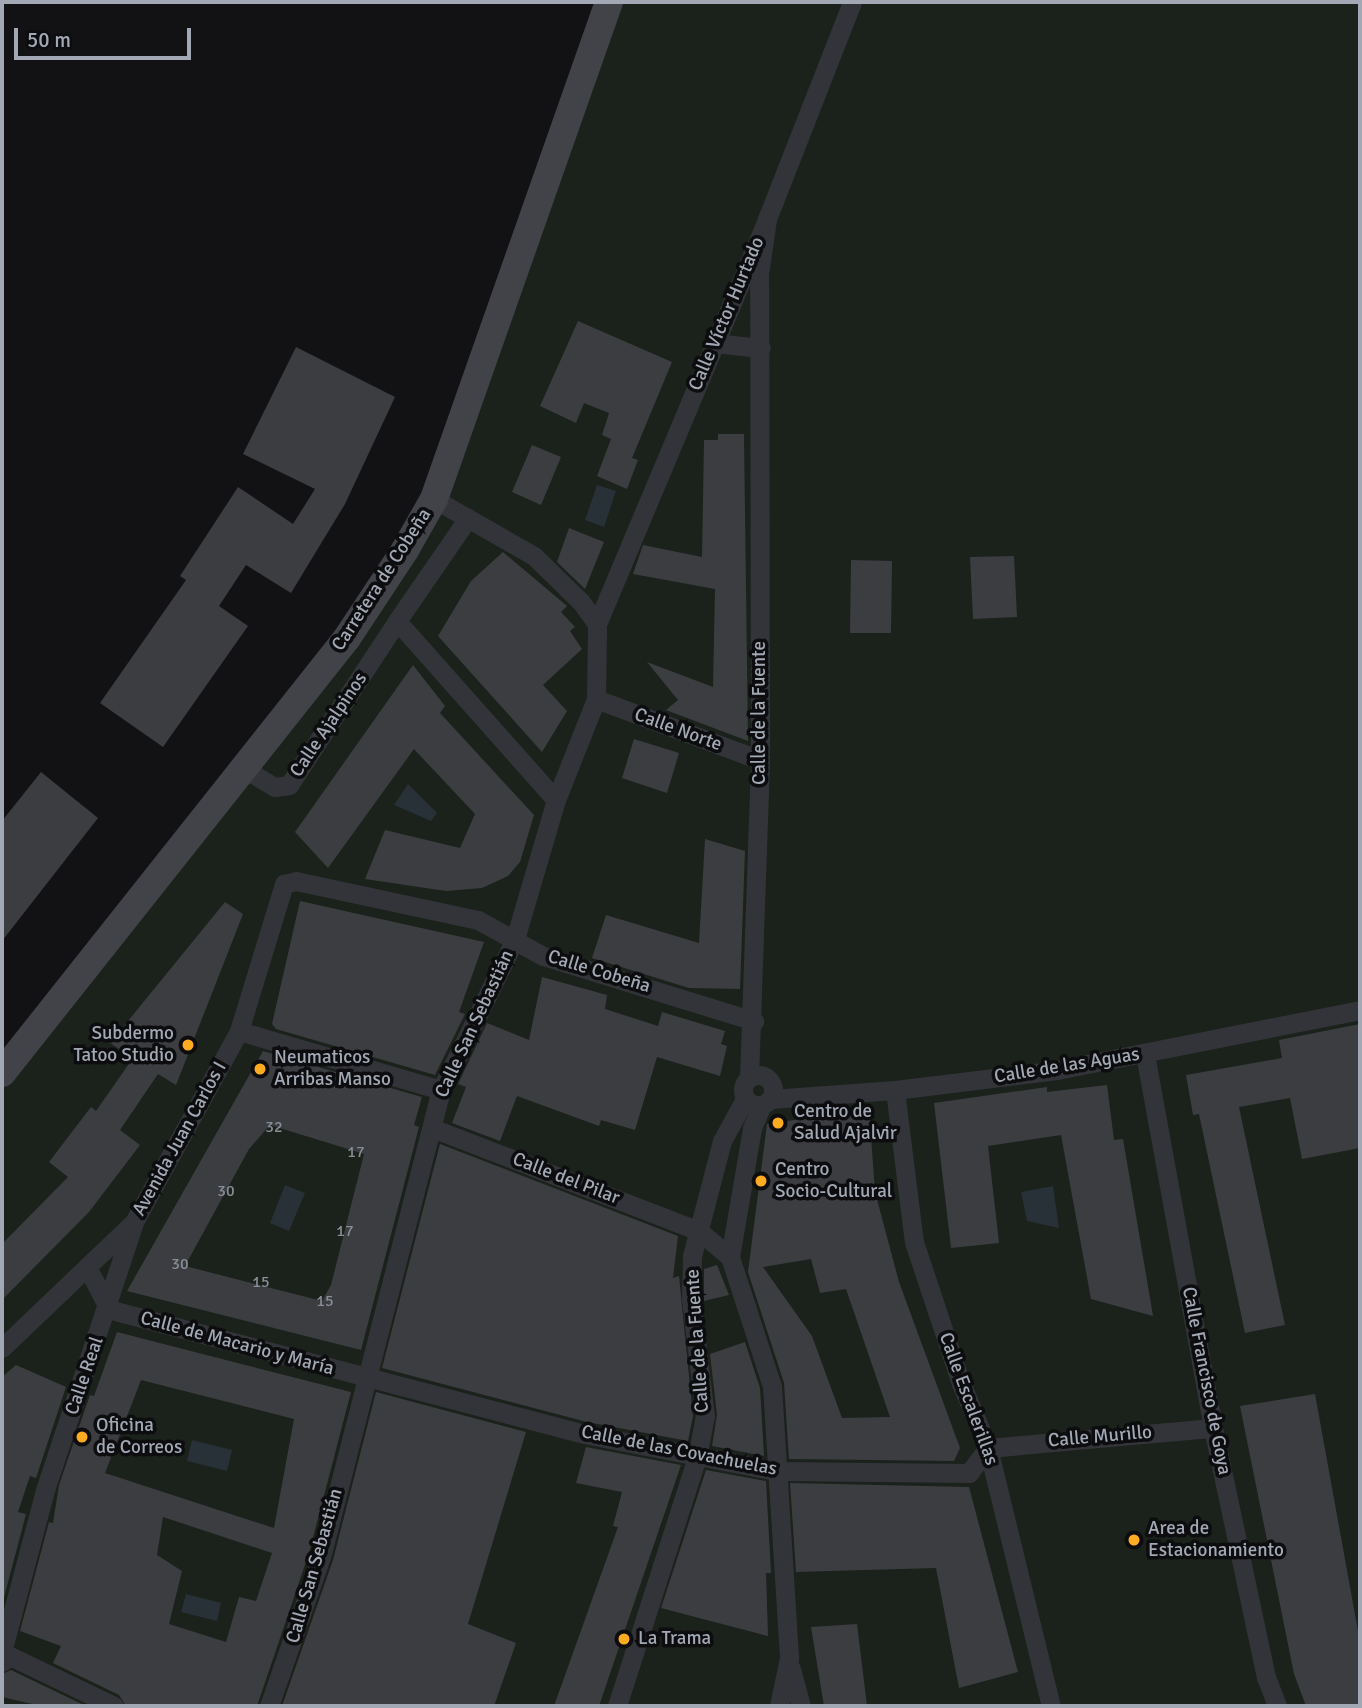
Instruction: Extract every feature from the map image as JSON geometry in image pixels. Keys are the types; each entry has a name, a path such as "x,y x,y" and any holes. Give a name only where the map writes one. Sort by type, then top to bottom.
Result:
{"street":[{"name":"Carretera de Cobeña","path":"2,1073 347,638 433,499 539,211 609,2"},
{"name":"Calle Víctor Hurtado","path":"597,624 768,219 852,2"},
{"name":"Calle de la Fuente","path":"760,1101 743,1088 749,1078 754,1021 760,760 759,274 768,219"},
{"path":"714,343 761,348"},
{"path":"433,499 534,556 563,580 597,624"},
{"name":"Calle Ajalpinos","path":"243,768 275,787 289,785 468,518"},
{"path":"397,621 556,800"},
{"name":"Calle San Sebastián","path":"269,1706 321,1557 441,1090 515,939 556,800 596,699 597,624"},
{"name":"Calle Norte","path":"596,699 760,760"},
{"name":"Calle Cobeña","path":"285,884 296,881 478,920 543,956 754,1021"},
{"name":"Avenida Juan Carlos I","path":"2,1348 134,1222 239,1031 285,884"},
{"name":"Calle de las Aguas","path":"760,1101 895,1090 1145,1054 1360,1010"},
{"path":"239,1031 441,1090"},
{"name":"Calle Francisco de Goya","path":"1145,1054 1213,1428 1265,1676 1277,1706"},
{"path":"749,1078 759,1075 769,1080 760,1101"},
{"name":"Calle Escalerillas","path":"895,1090 914,1242 961,1383 988,1448 1051,1706"},
{"name":"Calle de la Fuente","path":"617,1706 697,1457 705,1416 691,1299 692,1255 722,1141 760,1101"},
{"name":"Calle de la Fuente","path":"730,1257 752,1128 760,1101"},
{"name":"Calle del Pilar","path":"432,1128 699,1231 730,1257"},
{"name":"Calle Real","path":"2,1652 46,1487 109,1308 134,1222"},
{"path":"730,1257 772,1386 789,1658 801,1706"},
{"path":"87,1267 109,1308"},
{"name":"Calle de Macario y María","path":"109,1308 365,1378"},
{"name":"Calle de las Covachuelas","path":"365,1378 584,1434 776,1471 969,1473 988,1448"},
{"name":"Calle Murillo","path":"988,1448 1213,1428"},
{"path":"2,1662 10,1657 114,1706"},
{"path":"779,1706 789,1658"}],"shaded area":[{"path":"602,2 1360,2 1360,1706 2,1706 2,1062 407,552"},
{"path":"597,485 616,491 604,527 585,520"},
{"path":"408,784 437,813 431,821 394,805"},
{"path":"285,1185 305,1193 289,1231 270,1223"},
{"path":"1053,1186 1059,1228 1027,1221 1021,1192"},
{"path":"192,1440 232,1450 227,1471 187,1461"},
{"path":"186,1594 221,1603 217,1621 181,1612"}],"building":[{"path":"578,321 672,362 632,458 638,460 627,489 597,476 611,439 602,435 609,413 584,403 576,423 540,406"},
{"path":"296,347 395,397 345,504 291,593 246,565 219,606 248,626 163,747 100,703 186,580 180,576 238,487 293,524 315,489 243,454"},
{"path":"718,434 744,434 748,741 666,710 678,700 647,662 713,687 715,589 633,574 643,545 702,557 704,440 718,440"},
{"path":"532,445 561,457 541,505 512,492"},
{"path":"569,528 604,542 585,589 557,562"},
{"path":"503,552 567,606 561,612 575,627 570,631 582,649 543,685 567,711 542,752 438,636 471,581"},
{"path":"1014,556 1017,617 973,619 970,557"},
{"path":"851,560 892,561 891,633 850,633"},
{"path":"413,665 445,706 440,713 534,815 520,862 508,876 482,888 446,891 365,879 385,830 460,848 475,814 414,749 328,868 295,832"},
{"path":"634,739 679,753 667,793 622,778"},
{"path":"41,772 98,818 2,941 2,821"},
{"path":"705,839 745,851 740,989 689,988 592,958 606,915 699,943"},
{"path":"300,901 484,942 459,1012 465,1014 435,1075 276,1029 272,1024"},
{"path":"225,902 243,914 176,1085 158,1074 120,1130 140,1145 89,1212 2,1300 2,1244 68,1177 49,1162 91,1107 96,1111 133,1058 110,1043"},
{"path":"542,977 607,995 605,1009 658,1026 662,1012 725,1031 721,1044 727,1046 720,1076 657,1057 635,1130 601,1120 599,1126 517,1096 500,1141 452,1123 466,1087 458,1084 487,1023 529,1040"},
{"path":"1360,1024 1360,1148 1302,1159 1290,1098 1239,1107 1285,1325 1245,1333 1199,1114 1193,1115 1186,1075 1282,1058 1279,1040"},
{"path":"263,1051 422,1097 414,1125 419,1127 361,1350 127,1291","holes":["270,1125 364,1154 331,1285 322,1301 185,1266 249,1149"]},
{"path":"1107,1085 1114,1140 1123,1139 1153,1316 1091,1299 1061,1135 988,1146 999,1243 951,1248 934,1103 1047,1087 1047,1092"},
{"path":"869,1109 875,1192 899,1282 960,1448 954,1461 789,1459 784,1383 748,1272 767,1124","holes":["811,1259 820,1293 846,1289 890,1417 842,1418 812,1336 763,1267"]},
{"path":"440,1144 678,1236 673,1278 679,1276 693,1416 688,1441 587,1422 382,1368"},
{"path":"717,1265 729,1295 704,1301 704,1269"},
{"path":"117,1332 351,1392 309,1553 257,1706 126,1706 119,1695 53,1663 61,1646 20,1631 49,1522 53,1523 59,1485 90,1395 94,1396","holes":["141,1380 294,1419 274,1528 105,1473","163,1517 272,1553 256,1601 239,1597 226,1642 169,1624 182,1571 157,1555"]},
{"path":"745,1342 760,1388 764,1456 712,1446 717,1415 710,1354"},
{"path":"16,1365 66,1387 36,1478 30,1476 18,1512 26,1514 2,1605 2,1377"},
{"path":"376,1392 526,1432 468,1624 516,1643 494,1706 282,1706 333,1560"},
{"path":"1315,1394 1360,1642 1360,1706 1306,1706 1294,1674 1240,1406"},
{"path":"586,1447 681,1465 599,1706 554,1706 618,1527 613,1526 622,1492 576,1483"},
{"path":"706,1470 766,1481 771,1573 766,1573 768,1636 661,1608"},
{"path":"790,1483 969,1487 1018,1672 959,1688 936,1568 796,1572"},
{"path":"857,1624 867,1706 824,1706 811,1627"},
{"path":"11,1670 86,1706 41,1706 2,1697 2,1674"}],"place":[{"name":"Subdermo Tatoo Studio","path":"188,1045"},
{"name":"Neumaticos Arribas Manso","path":"260,1069"},
{"name":"Centro de Salud Ajalvir","path":"778,1123"},
{"name":"Centro Socio-Cultural","path":"761,1181"},
{"name":"Oficina de Correos","path":"82,1437"},
{"name":"Area de Estacionamiento","path":"1134,1540"},
{"name":"La Trama","path":"624,1639"}]}
